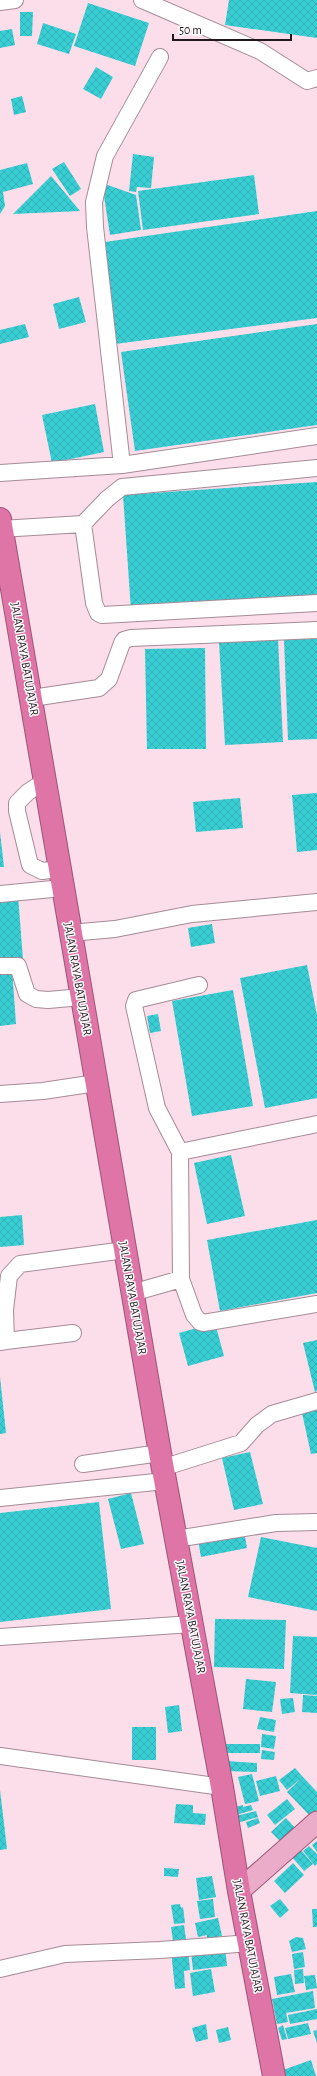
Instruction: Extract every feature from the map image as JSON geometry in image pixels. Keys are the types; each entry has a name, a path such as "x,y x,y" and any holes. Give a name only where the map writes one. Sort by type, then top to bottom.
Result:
{"highway":[{"name":"JALAN RAYA BATUJAJAR","path":"1,525 5,569 32,698 70,933 162,1467 222,1787 238,1891 250,1943 274,2076"}],"main road":[{"path":"238,1891 317,1822"}],"street":[{"path":"0,2 14,0"},
{"path":"142,0 260,51 307,81 317,78"},
{"path":"122,465 95,227 94,202 105,156 160,57"},
{"path":"0,473 122,465 317,436"},
{"path":"1,525 83,524 107,498 122,487 317,468"},
{"path":"83,524 94,603 98,613 102,615 317,603"},
{"path":"32,698 99,688 109,679 122,643 124,640 131,638 317,630"},
{"path":"45,781 28,792 17,803 17,811 30,865 61,878"},
{"path":"0,894 61,878"},
{"path":"70,933 115,929 192,914 317,902"},
{"path":"0,966 18,966 27,994 36,999 82,997"},
{"path":"199,985 136,1000 134,1006 157,1108 180,1152 181,1279 194,1315 200,1322 203,1323 317,1304"},
{"path":"0,1094 43,1091 96,1083"},
{"path":"180,1152 317,1124"},
{"path":"73,1333 3,1341 9,1276 20,1264 125,1250"},
{"path":"132,1293 181,1279"},
{"path":"0,1498 162,1467 241,1443 257,1425 272,1414 317,1401"},
{"path":"84,1464 162,1467"},
{"path":"176,1539 276,1523 317,1522"},
{"path":"0,1637 192,1624"},
{"path":"0,1756 222,1787"},
{"path":"0,1969 65,1954 160,1950 250,1943"}],"building":[{"path":"229,0 317,0 317,38 225,25"},
{"path":"88,3 149,23 135,66 74,46"},
{"path":"20,12 33,12 32,36 20,36"},
{"path":"43,23 76,34 69,54 37,44"},
{"path":"12,29 15,45 0,48 0,31"},
{"path":"96,67 113,77 101,99 83,89"},
{"path":"22,96 26,112 14,115 11,99"},
{"path":"133,154 154,157 151,188 137,187 136,192 129,191"},
{"path":"64,162 81,189 70,196 52,169"},
{"path":"27,163 33,184 3,192 5,206 0,214 0,170"},
{"path":"254,175 259,214 143,230 138,191"},
{"path":"51,176 80,211 13,214"},
{"path":"102,183 136,195 141,230 110,235"},
{"path":"317,211 317,318 115,344 105,242"},
{"path":"79,297 86,322 59,329 53,304"},
{"path":"25,324 29,337 0,344 0,330"},
{"path":"317,324 317,425 135,451 121,352"},
{"path":"95,404 104,452 52,463 42,415"},
{"path":"317,482 317,597 131,610 123,495"},
{"path":"317,638 317,739 288,740 284,640"},
{"path":"278,639 283,742 225,745 219,642"},
{"path":"205,648 206,749 147,749 145,649"},
{"path":"317,793 317,850 297,852 292,795"},
{"path":"240,798 243,828 196,832 193,802"},
{"path":"0,832 4,867 0,867"},
{"path":"18,895 23,960 0,962 0,896"},
{"path":"212,924 215,943 191,947 188,928"},
{"path":"307,965 317,1015 317,1098 265,1108 240,978"},
{"path":"12,969 16,1024 0,1026 0,970"},
{"path":"233,990 253,1106 192,1116 172,1001"},
{"path":"158,1014 161,1031 150,1033 147,1016"},
{"path":"231,1155 245,1216 207,1224 194,1163"},
{"path":"22,1215 24,1245 0,1247 0,1217"},
{"path":"317,1220 317,1293 220,1311 207,1240"},
{"path":"215,1323 224,1356 188,1366 179,1333"},
{"path":"317,1340 317,1391 315,1392 303,1343"},
{"path":"0,1377 6,1433 0,1434"},
{"path":"317,1410 317,1453 311,1454 302,1413"},
{"path":"250,1452 263,1504 234,1510 222,1458"},
{"path":"131,1493 144,1544 121,1549 108,1499"},
{"path":"99,1502 111,1609 0,1622 0,1513"},
{"path":"244,1531 247,1548 201,1557 198,1540"},
{"path":"261,1537 317,1548 317,1611 248,1597"},
{"path":"215,1619 286,1620 284,1669 214,1667"},
{"path":"293,1636 317,1637 317,1695 290,1693"},
{"path":"246,1679 276,1682 272,1712 243,1709"},
{"path":"303,1695 317,1696 317,1713 302,1712"},
{"path":"293,1698 295,1712 282,1714 280,1699"},
{"path":"179,1705 182,1731 168,1733 165,1707"},
{"path":"260,1717 276,1720 274,1732 257,1729"},
{"path":"132,1727 156,1727 156,1760 132,1760"},
{"path":"262,1734 276,1736 274,1749 261,1747"},
{"path":"225,1744 260,1744 260,1753 225,1753"},
{"path":"262,1750 275,1752 274,1760 261,1759"},
{"path":"226,1761 257,1763 257,1772 226,1771"},
{"path":"295,1768 303,1777 287,1790 279,1780"},
{"path":"252,1774 259,1801 245,1804 238,1777"},
{"path":"276,1776 280,1791 260,1796 256,1781"},
{"path":"303,1777 317,1792 317,1810 310,1816 287,1792"},
{"path":"0,1790 7,1849 0,1850"},
{"path":"287,1799 295,1809 275,1825 267,1815"},
{"path":"176,1804 193,1805 193,1813 206,1814 205,1825 174,1823"},
{"path":"243,1805 243,1807 251,1805 253,1810 233,1816 231,1808"},
{"path":"256,1811 258,1817 234,1824 232,1817"},
{"path":"258,1818 260,1823 248,1828 246,1822"},
{"path":"286,1818 297,1830 283,1844 271,1832"},
{"path":"317,1841 317,1852 312,1845"},
{"path":"309,1846 317,1854 317,1864 315,1866 303,1851"},
{"path":"300,1849 313,1864 304,1871 291,1856"},
{"path":"293,1863 304,1875 285,1893 274,1881"},
{"path":"164,1868 179,1869 178,1877 164,1876"},
{"path":"212,1876 216,1897 199,1900 196,1878"},
{"path":"213,1899 215,1917 200,1919 197,1901"},
{"path":"280,1899 289,1910 280,1918 270,1906"},
{"path":"180,1904 181,1908 183,1907 185,1923 174,1924 171,1905"},
{"path":"312,1909 317,1909 317,1927 313,1927"},
{"path":"218,1918 222,1936 207,1939 207,1935 198,1937 195,1923"},
{"path":"184,1925 186,1939 173,1941 171,1927"},
{"path":"296,1937 303,1938 306,1949 292,1952 289,1941"},
{"path":"225,1947 227,1966 193,1970 191,1952"},
{"path":"188,1949 190,1970 184,1971 185,1988 175,1989 171,1951"},
{"path":"303,1952 305,1967 294,1969 292,1954"},
{"path":"211,1969 215,1992 193,1996 190,1973"},
{"path":"303,1969 304,1983 295,1984 294,1970"},
{"path":"291,1974 295,1992 277,1995 274,1977"},
{"path":"315,1975 317,1988 306,1990 304,1976"},
{"path":"313,1991 315,2008 286,2013 288,2022 277,2024 272,1999"},
{"path":"317,2009 317,2019 290,2024 288,2015"},
{"path":"308,2023 311,2034 288,2039 285,2028"},
{"path":"206,2024 208,2039 196,2042 192,2028"},
{"path":"283,2025 287,2039 282,2040 278,2028"},
{"path":"228,2027 231,2040 219,2043 216,2030"},
{"path":"317,2030 317,2043 313,2031"},
{"path":"311,2060 316,2076 285,2076 283,2070"}]}
